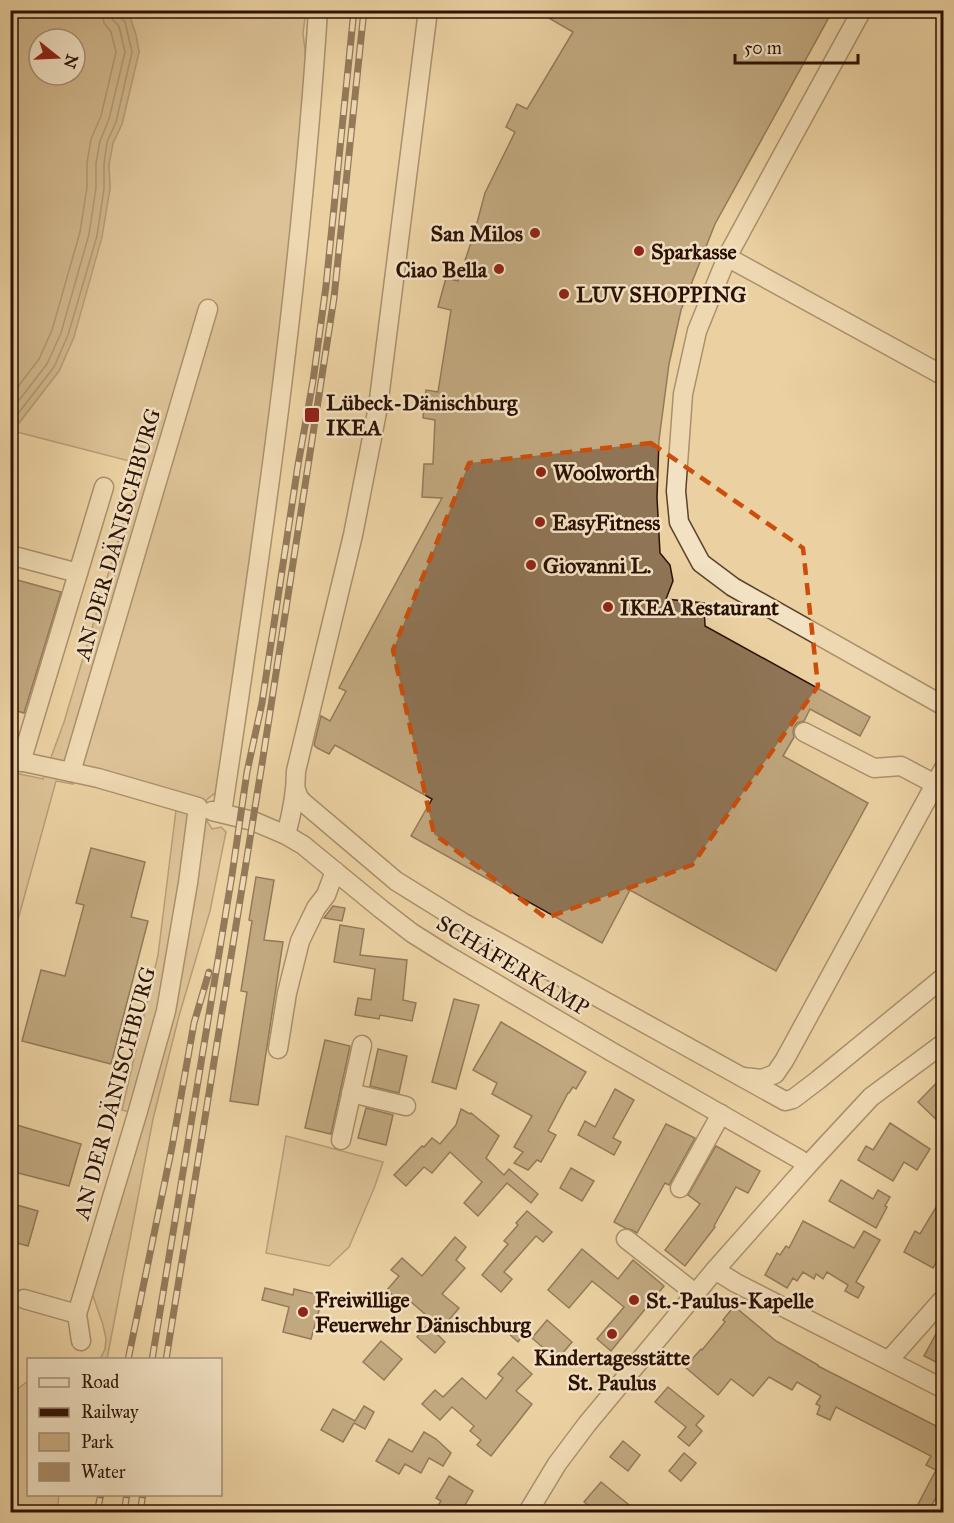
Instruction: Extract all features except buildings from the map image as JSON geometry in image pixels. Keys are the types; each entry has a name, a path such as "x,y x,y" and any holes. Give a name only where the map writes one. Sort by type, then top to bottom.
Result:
{"street":[{"path":"222,813 286,357 309,143 318,10"},
{"path":"286,835 294,809 296,771 353,535 378,407 428,10"},
{"path":"862,10 727,257 696,331 683,394 676,491 680,522 701,562 734,587 944,706"},
{"path":"727,257 944,376"},
{"name":"AN DER DÄNISCHBURG","path":"71,772 208,309"},
{"path":"104,487 16,760 71,772 198,807"},
{"path":"10,555 78,573"},
{"path":"742,1077 762,1079 775,1074 784,1061 939,776 901,766 874,768 804,732"},
{"path":"296,790 304,803 396,880 462,922 785,1101 793,1099 944,977"},
{"name":"SCHÄFERKAMP","path":"198,807 253,822 303,844 404,927 447,955 799,1159 807,1166"},
{"name":"AN DER DÄNISCHBURG","path":"81,1341 77,1314 138,1111 165,1011 188,883 198,807"},
{"path":"278,1049 287,993 300,941 316,908 326,895 336,871"},
{"path":"528,1512 557,1464 587,1424 695,1293 807,1166 871,1097 944,1043"},
{"path":"341,1140 362,1045"},
{"path":"351,1093 406,1106"},
{"path":"680,1188 720,1114"},
{"path":"626,1239 695,1293"},
{"path":"715,1270 736,1283 944,1389"},
{"path":"889,1360 944,1298"},
{"path":"24,1299 77,1314"}],"highlighted area":[{"path":"651,443 803,548 818,686 692,865 546,918 434,834 393,650 469,463"}],"green space":[{"path":"121,11 306,11 303,33 308,75 288,300 221,788 198,807 212,829 221,827 226,832 210,911 179,1016 153,1119 107,1358 100,1358 105,1349 106,1339 92,1293 142,1116 122,1110 158,955 177,802 72,772 73,784 56,781 11,945 10,772 43,779 64,722 141,464 13,431 59,371 74,337 110,189 109,164 113,143 122,124 139,52 130,17"},
{"path":"286,1136 383,1162 349,1247 329,1266 266,1253"},
{"path":"27,1382 27,1496 59,1496 57,1512 11,1512 11,1390 15,1391"}],"water":[{"path":"11,10 121,11 130,17 139,52 122,124 113,143 109,164 110,189 102,237 74,337 59,371 11,433"}],"railway":[{"path":"152,1358 247,772 262,703 313,381 326,286 354,10"},
{"path":"166,1358 334,298 364,10"},
{"path":"128,1358 172,1147 194,1023 209,972"},
{"path":"97,1512 101,1496"},
{"path":"124,1512 127,1496"},
{"path":"140,1512 143,1496"}],"place":[{"name":"San Milos","path":"535,233"},
{"name":"Sparkasse","path":"639,251"},
{"name":"Ciao Bella","path":"499,269"},
{"name":"LUV SHOPPING","path":"564,294"},
{"name":"Lübeck-Dänischburg IKEA","path":"312,415"},
{"name":"Woolworth","path":"541,472"},
{"name":"EasyFitness","path":"540,522"},
{"name":"Giovanni L.","path":"531,565"},
{"name":"IKEA Restaurant","path":"608,607"},
{"name":"St.-Paulus-Kapelle","path":"634,1300"},
{"name":"Freiwillige Feuerwehr Dänischburg","path":"303,1312"},
{"name":"Kindertagesstätte St. Paulus","path":"612,1334"}]}
